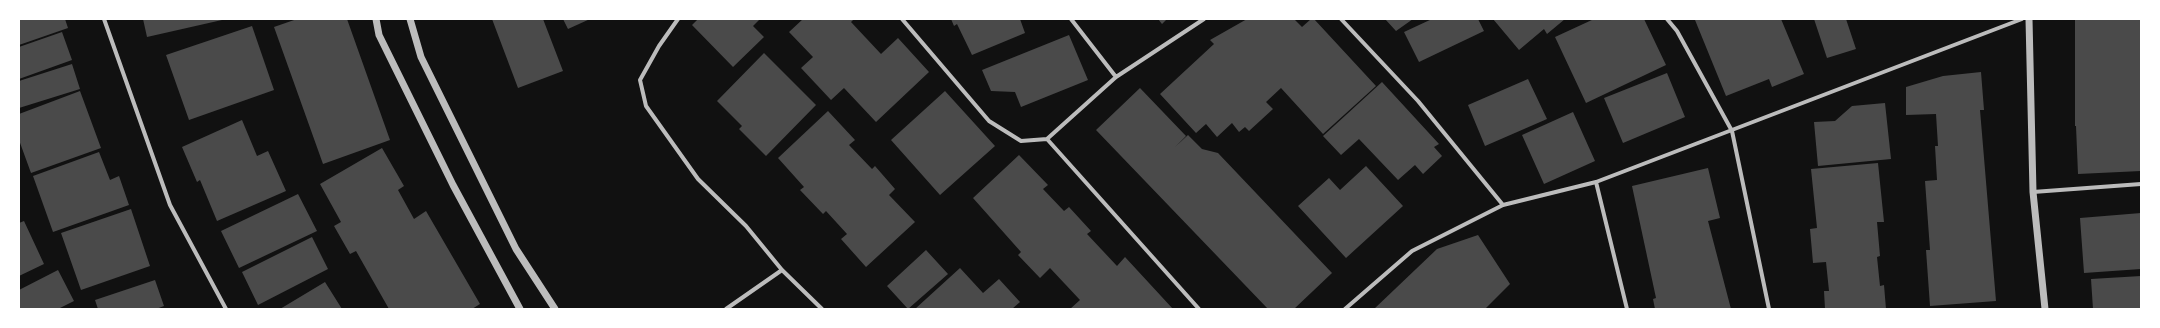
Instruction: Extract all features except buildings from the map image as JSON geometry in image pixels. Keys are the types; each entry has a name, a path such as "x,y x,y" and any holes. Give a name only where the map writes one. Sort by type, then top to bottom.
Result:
{"street":[{"path":"104,19 170,205 226,309"},
{"path":"376,19 380,35 453,185 520,309"},
{"path":"410,19 421,57 516,249 555,309"},
{"path":"678,19 659,46 640,80 646,106 698,179 746,226 782,270 822,309"},
{"path":"902,19 989,121 1020,141 1047,139 1116,77 1204,19"},
{"path":"1071,19 1116,77"},
{"path":"1341,19 1418,101 1503,205"},
{"path":"1667,19 1677,31 1732,130 1769,309"},
{"path":"1344,309 1412,251 1503,205 1596,182 2022,19"},
{"path":"2029,19 2033,192 2045,309"},
{"path":"1047,139 1199,309"},
{"path":"1596,182 1627,309"},
{"path":"2033,192 2141,184"},
{"path":"726,309 782,270"}]}
